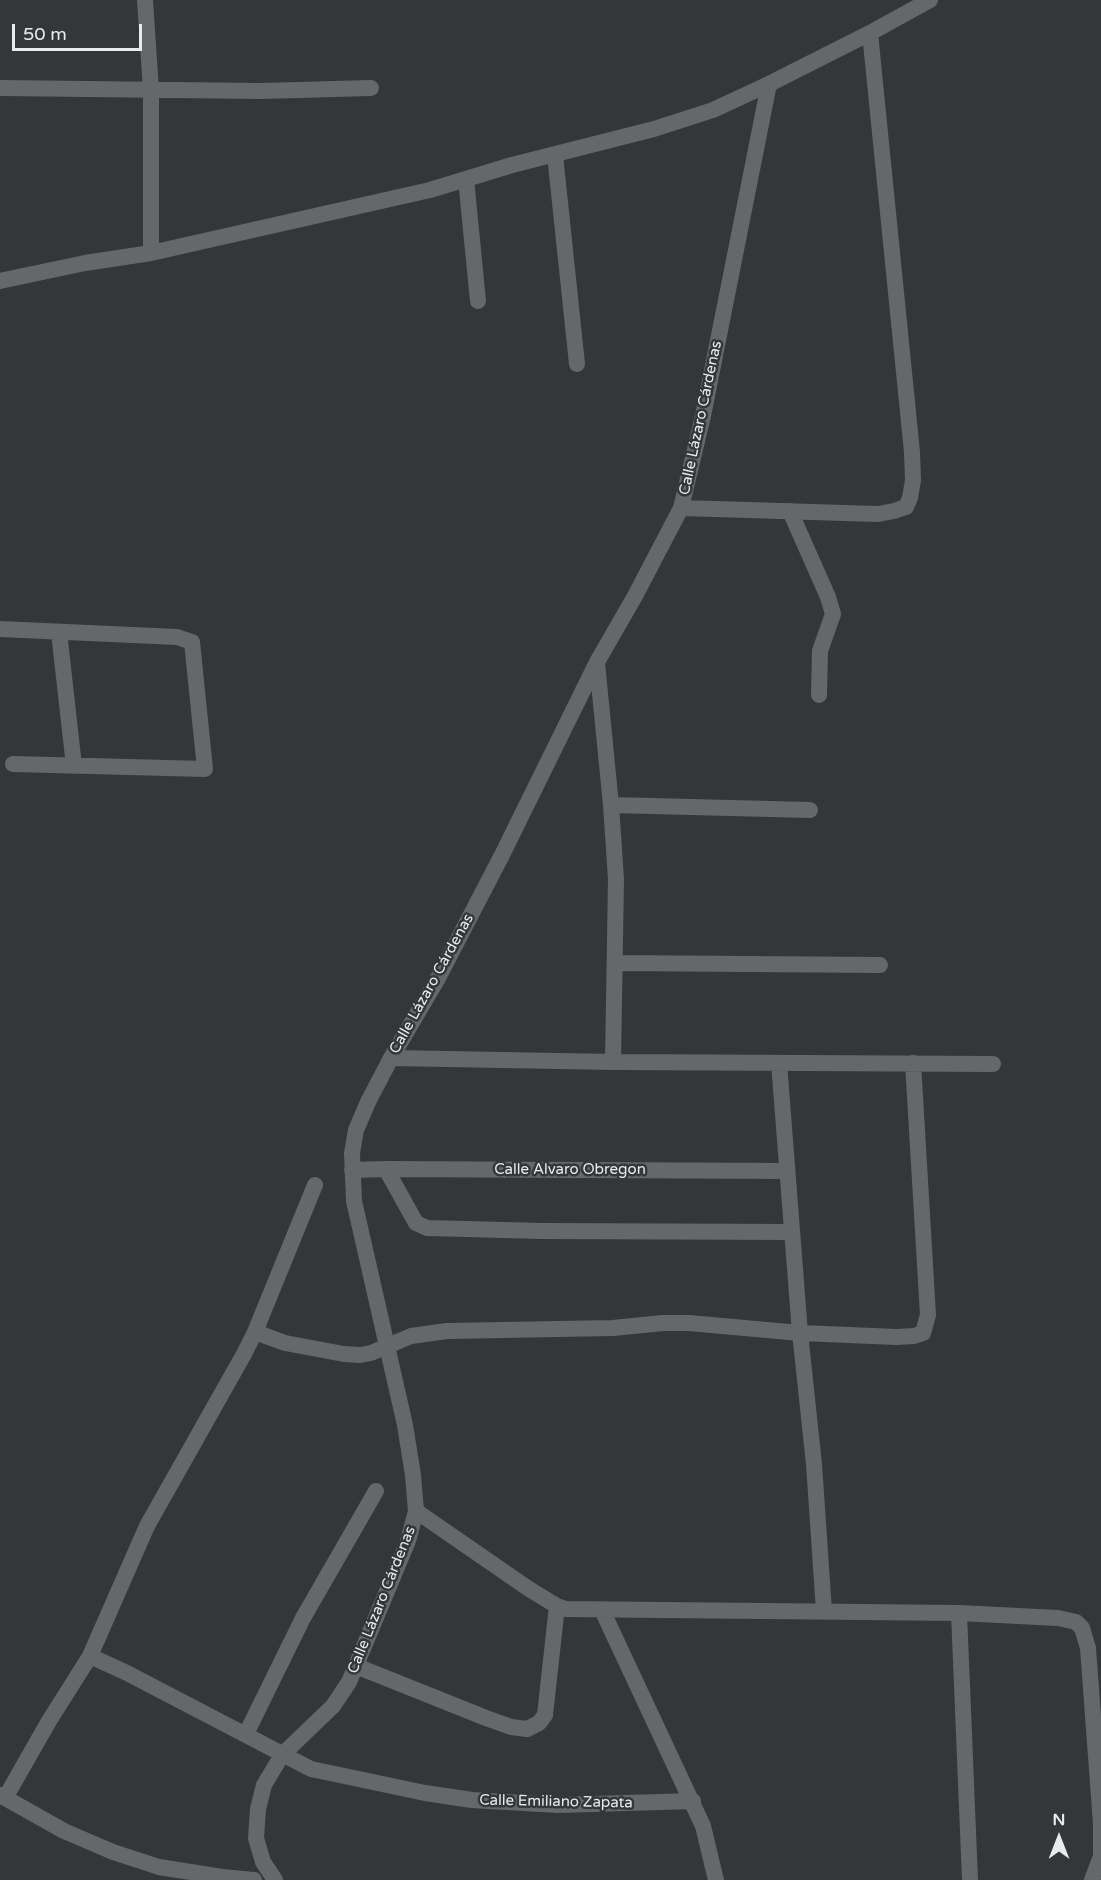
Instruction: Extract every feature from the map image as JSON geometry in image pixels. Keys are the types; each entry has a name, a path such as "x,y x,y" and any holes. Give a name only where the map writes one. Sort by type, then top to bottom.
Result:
{"street":[{"path":"145,0 151,90 151,253"},
{"path":"0,281 85,262 151,253 430,190 555,154 654,129 712,110 769,84 930,0"},
{"path":"681,508 878,514 906,507 910,498 913,480 912,452 870,33"},
{"name":"Calle Lázaro Cárdenas","path":"275,1880 263,1862 256,1838 257,1819 264,1785 282,1755 333,1706 349,1682 408,1541 416,1511 405,1425 354,1201 352,1153 356,1130 391,1058 437,980 502,855 597,662 681,508 701,426 769,84"},
{"path":"0,88 151,90 371,88"},
{"path":"555,154 578,364"},
{"path":"466,179 478,301"},
{"path":"790,511 828,597 833,614 820,651 819,696"},
{"path":"0,629 177,638 192,642 205,769 13,764"},
{"path":"59,632 74,766"},
{"path":"597,662 616,879 613,1062"},
{"path":"611,806 810,810"},
{"path":"616,963 880,965"},
{"path":"391,1058 993,1064"},
{"path":"779,1063 800,1333 814,1464 824,1611"},
{"path":"255,1332 285,1343 344,1354 371,1353 411,1336 447,1331 612,1328 663,1323 689,1323 800,1333 897,1337 923,1333 928,1315 913,1063"},
{"path":"386,1169 416,1223 427,1228 792,1232"},
{"name":"Calle Alvaro Obregon","path":"352,1170 787,1172"},
{"path":"254,1880 159,1867 113,1852 63,1831 3,1796 90,1656 147,1526 255,1332 315,1185"},
{"path":"246,1734 303,1618 376,1491"},
{"path":"416,1511 557,1606 566,1609 959,1612 1058,1618 1076,1622 1082,1628 1088,1648 1101,1824 1101,1856 1092,1880"},
{"path":"356,1666 486,1718 527,1729 539,1723 544,1715 557,1606"},
{"path":"602,1610 693,1801 714,1863 716,1880"},
{"path":"959,1612 970,1880"},
{"name":"Calle Emiliano Zapata","path":"90,1656 311,1769 425,1793 472,1800 558,1804 693,1801"}]}
